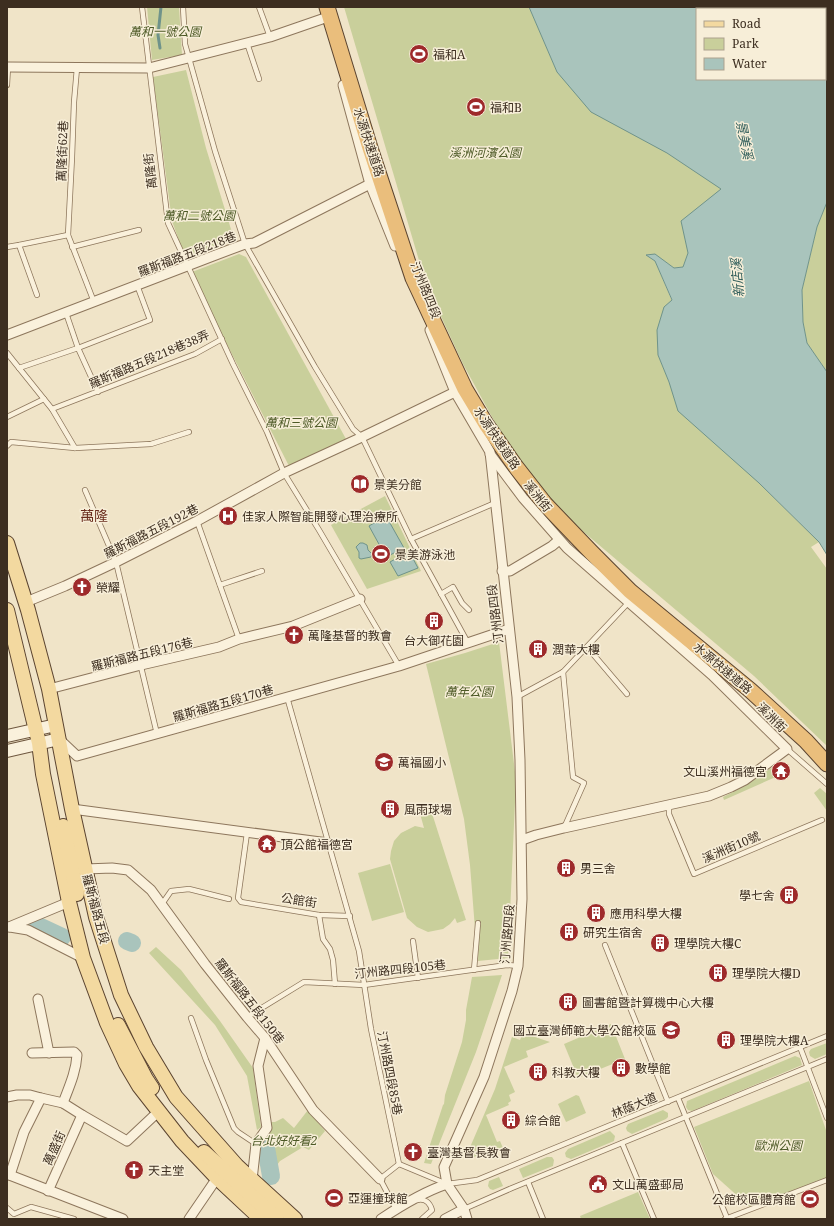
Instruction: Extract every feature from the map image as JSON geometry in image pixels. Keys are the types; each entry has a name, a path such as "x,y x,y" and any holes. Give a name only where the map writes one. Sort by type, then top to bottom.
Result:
{"highway":[{"name":"水源快速道路","path":"328,11 370,148 414,278 465,389 486,424 540,498 592,554 630,591 750,690 806,741 827,764"},
{"name":"水源快速道路","path":"328,11 403,246 424,300 462,380 480,413 505,450 564,524 642,601 690,639 827,754"},
{"path":"806,741 827,771"}],"main road":[{"name":"羅斯福路五段","path":"7,543 26,602 49,689 85,870 96,916 121,995 146,1047 176,1097 237,1166 295,1219"},
{"name":"羅斯福路五段","path":"7,610 39,743 43,774 69,902 83,958 102,1009 126,1064 139,1086 182,1141 217,1178 260,1219"},
{"path":"7,736 56,725"},
{"path":"7,751 59,739"},
{"path":"39,743 51,771 88,944 108,1002 120,1028 146,1079 196,1146 277,1219"}],"street":[{"path":"321,7 328,11"},
{"path":"8,67 149,68 270,37 328,11"},
{"name":"汀州路四段","path":"328,11 370,184 455,392 490,452 502,572 517,697 522,840 522,899 518,966 512,991 484,1077 445,1164 447,1184 464,1209 467,1219"},
{"name":"羅斯福路五段218巷","path":"7,335 245,244 254,242 370,184"},
{"name":"羅斯福路五段192巷","path":"26,602 116,562 197,521 284,473 455,392"},
{"name":"溪洲街","path":"490,452 523,498 559,540 712,675 787,749 745,780 708,796 564,828 522,840"},
{"path":"502,572 510,571 552,546 559,540"},
{"name":"羅斯福路五段176巷","path":"49,689 141,665 219,647 240,639 293,626 360,599"},
{"name":"羅斯福路五段170巷","path":"59,739 77,756 399,666 509,629"},
{"path":"72,809 328,843"},
{"name":"羅斯福路五段150巷","path":"85,870 112,868 128,870 151,890 205,964 247,1017 266,1038 313,1110 380,1180"},
{"path":"8,927 69,902"},
{"path":"8,927 28,930 83,958"},
{"path":"38,999 49,1053"},
{"path":"252,1180 256,1144 267,1128 258,1066 266,1038"},
{"path":"32,1053 74,1052 77,1055 77,1064 63,1102"},
{"path":"7,1097 30,1095 63,1102 82,1116 127,1141 159,1111"},
{"path":"41,1098 24,1132 8,1174 48,1191 123,1219"},
{"name":"萬盛街","path":"48,1191 82,1116"},
{"path":"188,1219 217,1178"},
{"path":"381,1219 408,1201 427,1191 447,1184"},
{"path":"445,1219 464,1209"}],"lane":[{"name":"萬隆街","path":"142,7 168,223 188,266"},
{"path":"183,7 185,44 213,146 245,244 319,374 353,429 362,437 411,539 468,643"},
{"path":"259,7 270,37"},
{"path":"247,43 259,79"},
{"path":"7,85 8,67"},
{"name":"萬隆街62巷","path":"68,235 77,68"},
{"path":"72,247 138,230"},
{"path":"7,247 68,235 94,302"},
{"path":"19,245 37,295"},
{"name":"羅斯福路五段218巷38弄","path":"52,409 194,354 222,339 188,266"},
{"path":"19,368 78,348 150,320 137,285"},
{"path":"66,313 78,348 98,392"},
{"path":"222,339 267,432 284,473 399,666"},
{"path":"7,352 52,409 75,448"},
{"path":"7,417 44,399"},
{"path":"7,446 11,442 75,448 151,444 189,432"},
{"path":"85,490 116,562 157,734"},
{"path":"411,539 495,503"},
{"path":"197,521 240,639"},
{"path":"220,585 262,571"},
{"path":"441,594 453,587 462,603 469,610"},
{"path":"517,697 563,672 629,602"},
{"path":"587,647 627,694"},
{"path":"563,672 573,777 584,783 564,828"},
{"path":"287,697 350,916"},
{"path":"787,749 827,784"},
{"name":"溪洲街10號","path":"669,805 669,814 694,874 822,820"},
{"name":"公館街","path":"247,833 238,898 241,902 319,915 350,916"},
{"path":"162,904 171,891 189,889 229,899"},
{"path":"319,915 323,939 330,949 333,960 335,984"},
{"name":"汀州路四段85巷","path":"350,916 360,951 364,985 383,1092 399,1164"},
{"path":"474,970 478,923"},
{"path":"414,941 418,978"},
{"path":"605,945 668,1102"},
{"name":"汀州路四段105巷","path":"247,1017 304,982 364,985 507,965 518,966"},
{"path":"191,1018 206,1060 234,1128 256,1144"},
{"name":"林蔭大道","path":"447,1184 477,1180 827,1036"},
{"path":"800,1047 827,1118"},
{"path":"464,1209 827,1059"},
{"path":"678,1098 726,1218 827,1180"},
{"path":"622,1143 654,1219"},
{"path":"396,1209 380,1180 399,1164 447,1184"},
{"path":"528,1182 543,1219"},
{"path":"408,1201 424,1199 430,1205 432,1210 422,1219"},
{"path":"14,1214 32,1207 74,1219"},
{"path":"7,1208 14,1214 16,1219"}],"green space":[{"name":"萬和一號公園","path":"147,7 179,7 182,55 152,60"},
{"name":"溪洲河濱公園","path":"344,7 529,7 557,72 667,153 722,189 682,221 688,253 683,267 674,268 666,262 647,255 655,261 672,301 658,355 669,382 759,483 819,542 811,547 827,569 827,746 754,676 560,512 503,437 463,364 426,284"},
{"name":"萬和二號公園","path":"186,70 206,148 234,239 185,257 172,221 153,77"},
{"path":"827,202 827,372 807,343 803,322 802,290 817,227"},
{"name":"萬和三號公園","path":"239,254 246,257 346,439 289,466 215,321 192,272"},
{"name":"景美游泳池","path":"385,496 421,571 367,589 331,525"},
{"name":"萬年公園","path":"499,642 516,780 508,958 478,961 479,925 475,929 470,865 464,819 426,664"},
{"path":"774,766 778,776 724,800 723,797 745,786"},
{"path":"820,788 827,794 827,811 814,793"},
{"path":"430,807 466,920 457,923 455,918 443,929 428,932 417,927 407,918 390,859 394,841 401,833 415,826 424,828 419,810"},
{"path":"390,864 404,912 372,921 358,873"},
{"path":"156,947 181,970 220,1021 253,1068 261,1127 257,1130 247,1076 215,1025 149,953"},
{"path":"502,975 476,1052 431,1164 424,1163 444,1104 445,1095 462,1042 472,977"},
{"path":"611,1024 625,1059 578,1078 564,1044"},
{"path":"523,1033 550,1042 526,1051 528,1057 504,1067 515,1092 509,1095 511,1101 508,1103 509,1105 486,1115 497,1142 500,1141 503,1148 497,1150 496,1148 474,1157 470,1157 468,1152 495,1089 512,1037 520,1040"},
{"path":"827,1043 827,1054 815,1059 810,1056 809,1052 811,1049"},
{"path":"795,1056 800,1058 802,1065 692,1111 688,1110 686,1107 687,1101"},
{"name":"歐洲公園","path":"809,1081 827,1133 827,1178 750,1207 713,1174 694,1127"},
{"path":"576,1095 579,1096 586,1113 566,1122 558,1104"},
{"name":"台北好好看2","path":"308,1110 325,1131 309,1150 303,1147 280,1161 277,1165 268,1144 263,1140 271,1130 271,1122 275,1122 283,1118 294,1128"},
{"path":"663,1110 668,1113 668,1117 666,1119 632,1134 627,1131 626,1128 628,1124"},
{"path":"610,1131 615,1136 614,1141 571,1159 566,1157 565,1153 568,1149"},
{"path":"547,1157 552,1157 554,1160 553,1166 523,1178 519,1169"},
{"path":"499,1177 503,1186 493,1190 490,1189 488,1186 489,1181"},
{"path":"638,1192 650,1219 581,1219 580,1216"}],"water":[{"path":"529,7 739,7 696,8 696,80 826,80 826,8 790,8 827,7 827,202 817,227 802,290 803,322 807,343 827,372 827,555 819,542 759,483 678,411 669,382 658,355 657,330 664,307 672,300 655,261 646,255 655,254 674,268 683,267 688,253 681,221 721,189 667,153 591,112 557,72"},
{"path":"386,516 404,548 386,557 369,526"},
{"path":"360,543 367,545 368,550 372,554 371,557 359,558 359,552 356,547"},
{"path":"409,551 418,568 398,576 390,562"}],"waterway":[{"path":"160,48 158,35 161,7"},
{"path":"32,923 62,937"},
{"path":"127,941 132,943"},
{"path":"265,1142 271,1176"}],"place":[{"name":"福和A","path":"419,54"},
{"name":"福和B","path":"476,107"},
{"name":"景美分館","path":"360,484"},
{"name":"佳家人際智能開發心理治療所","path":"228,516"},
{"name":"景美游泳池","path":"381,554"},
{"name":"榮耀","path":"82,587"},
{"name":"台大御花園","path":"434,621"},
{"name":"萬隆基督的教會","path":"294,635"},
{"name":"潤華大樓","path":"538,649"},
{"name":"萬福國小","path":"384,762"},
{"name":"文山溪州福德宮","path":"781,771"},
{"name":"風雨球場","path":"390,809"},
{"name":"頂公館福德宮","path":"267,844"},
{"name":"男三舍","path":"566,868"},
{"name":"學七舍","path":"789,895"},
{"name":"應用科學大樓","path":"596,913"},
{"name":"研究生宿舍","path":"569,932"},
{"name":"理學院大樓C","path":"660,943"},
{"name":"理學院大樓D","path":"718,973"},
{"name":"圖書館暨計算機中心大樓","path":"568,1002"},
{"name":"國立臺灣師範大學公館校區","path":"671,1030"},
{"name":"理學院大樓A","path":"726,1040"},
{"name":"數學館","path":"621,1068"},
{"name":"科教大樓","path":"538,1072"},
{"name":"綜合館","path":"511,1120"},
{"name":"臺灣基督長教會","path":"413,1152"},
{"name":"天主堂","path":"134,1170"},
{"name":"文山萬盛郵局","path":"598,1184"},
{"name":"亞運撞球館","path":"334,1198"},
{"name":"公館校區體育館","path":"810,1199"}],"district":[{"name":"萬隆","path":"94,515"}],"water label":[{"name":"景美溪","path":"745,140"},
{"name":"新店溪","path":"737,278"}]}
